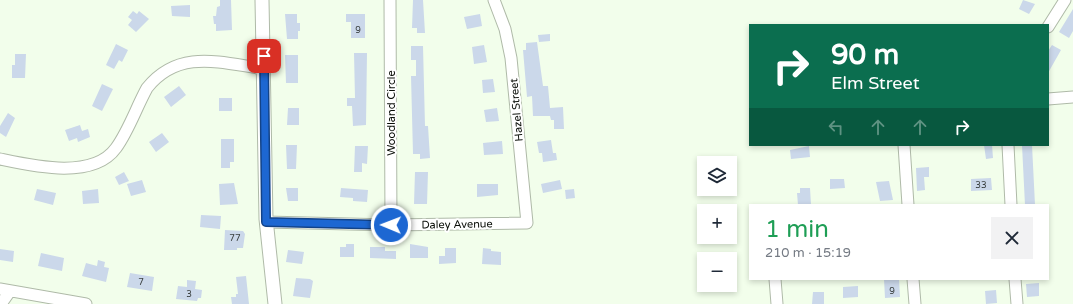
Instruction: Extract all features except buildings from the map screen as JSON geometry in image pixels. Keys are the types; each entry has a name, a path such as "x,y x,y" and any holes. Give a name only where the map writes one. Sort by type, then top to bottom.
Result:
{"street":[{"path":"262,0 265,68 266,222 274,304"},
{"name":"Woodland Circle","path":"390,0 391,225"},
{"name":"Hazel Street","path":"494,0 505,29 511,58 527,223"},
{"path":"1049,25 1065,0"},
{"path":"0,159 38,165 70,167 85,167 98,164 108,157 117,147 150,85 160,75 176,64 206,61 265,68"},
{"path":"1049,99 1073,97"},
{"path":"904,146 908,204"},
{"path":"1008,146 1011,204"},
{"name":"Daley Avenue","path":"266,222 391,225 527,223"},
{"path":"775,280 777,304"},
{"path":"913,280 915,304"},
{"path":"1016,280 1017,304"},
{"path":"1,304 5,290 86,304"}],"route":[{"path":"264,56 266,222 391,225"}]}
